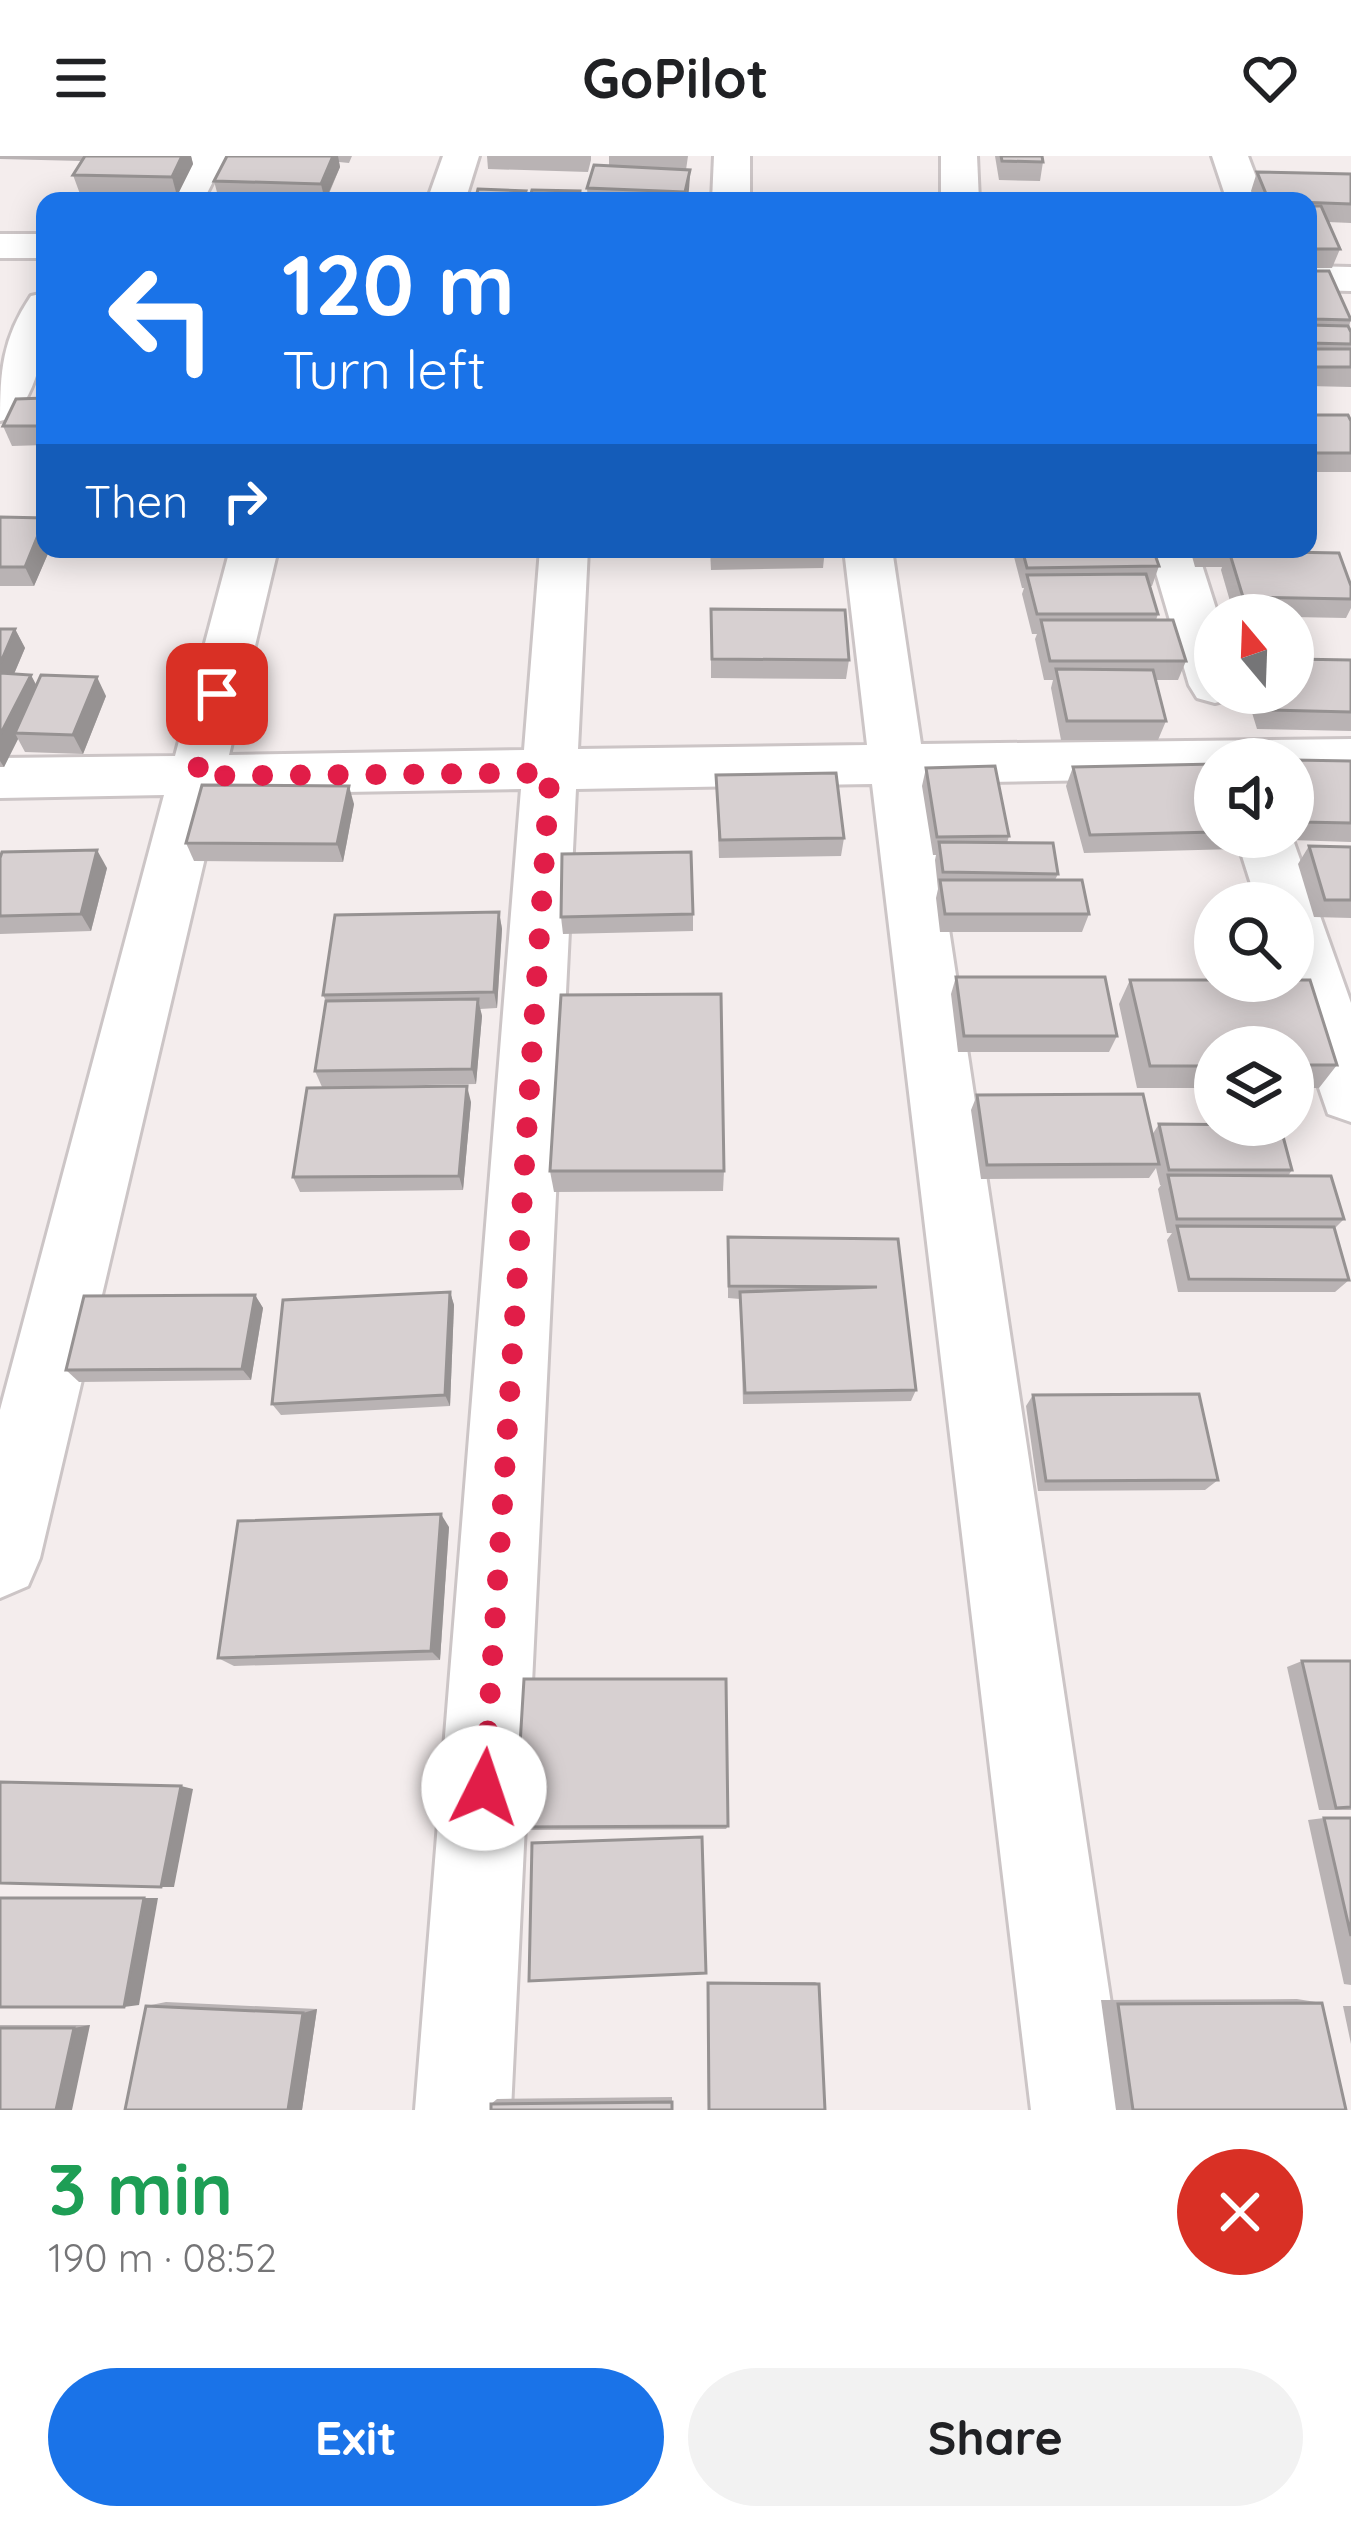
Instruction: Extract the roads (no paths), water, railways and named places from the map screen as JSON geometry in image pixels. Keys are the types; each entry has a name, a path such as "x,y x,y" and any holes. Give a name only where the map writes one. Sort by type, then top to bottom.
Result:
{"street":[{"path":"189,192 208,156"},
{"path":"449,192 460,156"},
{"path":"730,192 732,156"},
{"path":"959,156 961,192"},
{"path":"1230,156 1243,192"},
{"path":"0,246 36,246"},
{"path":"1317,278 1351,279"},
{"path":"0,408 36,326"},
{"path":"0,1558 252,558"},
{"path":"463,2110 563,558"},
{"path":"869,558 1079,2110"},
{"path":"1176,558 1194,617"},
{"path":"1314,758 1351,758"},
{"path":"0,778 1194,760"},
{"path":"1314,985 1351,1095"}]}
